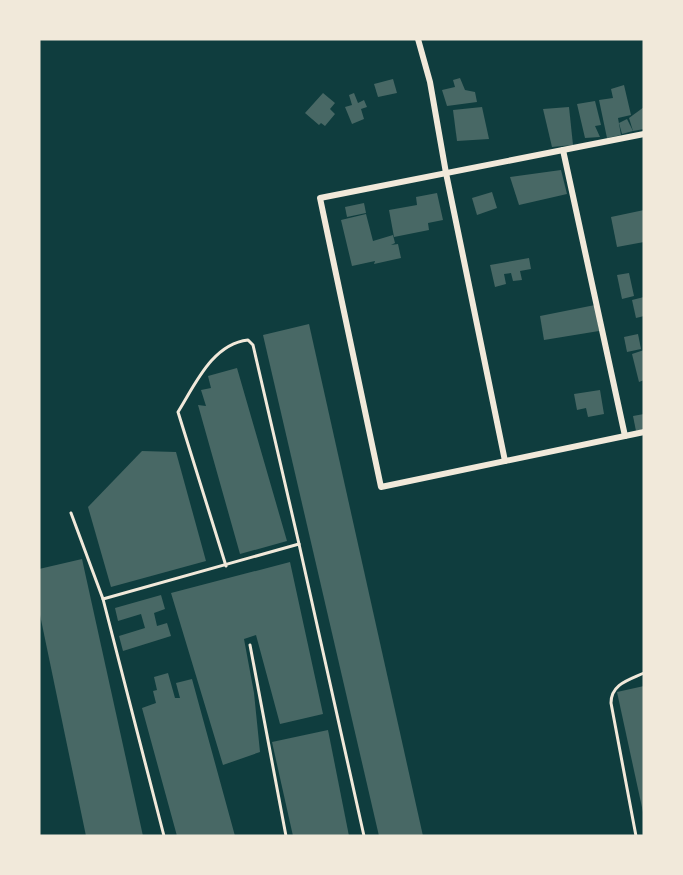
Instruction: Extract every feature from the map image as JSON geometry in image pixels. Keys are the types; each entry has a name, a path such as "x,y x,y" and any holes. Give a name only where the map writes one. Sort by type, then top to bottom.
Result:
{"street":[{"path":"418,39 430,82 446,173 505,461"},
{"path":"644,134 320,198 381,487 644,432"},
{"path":"563,150 625,436"}],"lane":[{"path":"226,566 178,412 207,366 217,355 240,341 248,340 253,345 364,836"},
{"path":"71,513 104,599 164,836"},
{"path":"104,599 299,544"},
{"path":"250,645 286,836"},
{"path":"636,836 611,695 617,686 644,673"}],"building":[{"path":"460,78 465,90 475,92 477,102 447,106 442,90 455,87 453,80"},
{"path":"393,79 397,93 378,97 374,84"},
{"path":"624,85 631,115 618,118 621,135 607,138 599,100 613,98 611,89"},
{"path":"323,93 335,103 330,109 335,114 325,126 321,123 319,125 305,113"},
{"path":"354,93 358,103 364,100 367,107 361,109 364,119 352,124 345,107 352,105 349,95"},
{"path":"595,101 601,125 595,126 600,137 585,138 577,104"},
{"path":"482,107 489,139 457,141 453,110"},
{"path":"569,107 573,145 552,147 543,109"},
{"path":"644,107 644,129 633,131 629,118"},
{"path":"627,119 633,131 622,134 619,123"},
{"path":"561,170 567,194 519,205 510,177"},
{"path":"492,192 497,208 477,215 472,198"},
{"path":"437,193 443,220 428,223 429,230 394,237 389,210 417,205 416,197"},
{"path":"364,203 366,213 347,217 345,207"},
{"path":"644,210 644,242 617,247 611,217"},
{"path":"366,214 373,241 393,235 395,243 391,245 398,244 401,258 352,266 341,220"},
{"path":"529,258 531,269 520,271 522,280 513,281 511,273 504,274 506,284 495,287 490,265"},
{"path":"629,273 634,296 622,299 617,275"},
{"path":"644,297 644,316 636,318 632,300"},
{"path":"595,305 599,331 544,340 540,316"},
{"path":"309,324 423,836 379,836 263,335"},
{"path":"638,334 641,349 627,352 624,337"},
{"path":"644,350 644,380 639,382 632,354"},
{"path":"237,368 287,541 240,554 198,405 206,406 201,390 211,388 208,376"},
{"path":"600,390 604,414 588,417 586,408 577,410 574,394"},
{"path":"644,414 644,429 636,431 633,416"},
{"path":"142,451 176,452 206,561 111,587 88,507"},
{"path":"82,559 143,836 86,836 39,610 39,569"},
{"path":"290,562 323,714 280,724 256,635 244,639 254,693 260,752 223,765 171,593"},
{"path":"161,595 165,609 154,613 157,626 167,623 171,636 123,651 119,636 145,628 141,614 118,621 115,608"},
{"path":"168,673 175,698 180,698 176,683 192,679 235,836 177,836 142,708 156,703 153,691 157,690 154,677"},
{"path":"644,686 644,812 643,812 617,692"},
{"path":"328,730 349,836 293,836 272,742"}]}
